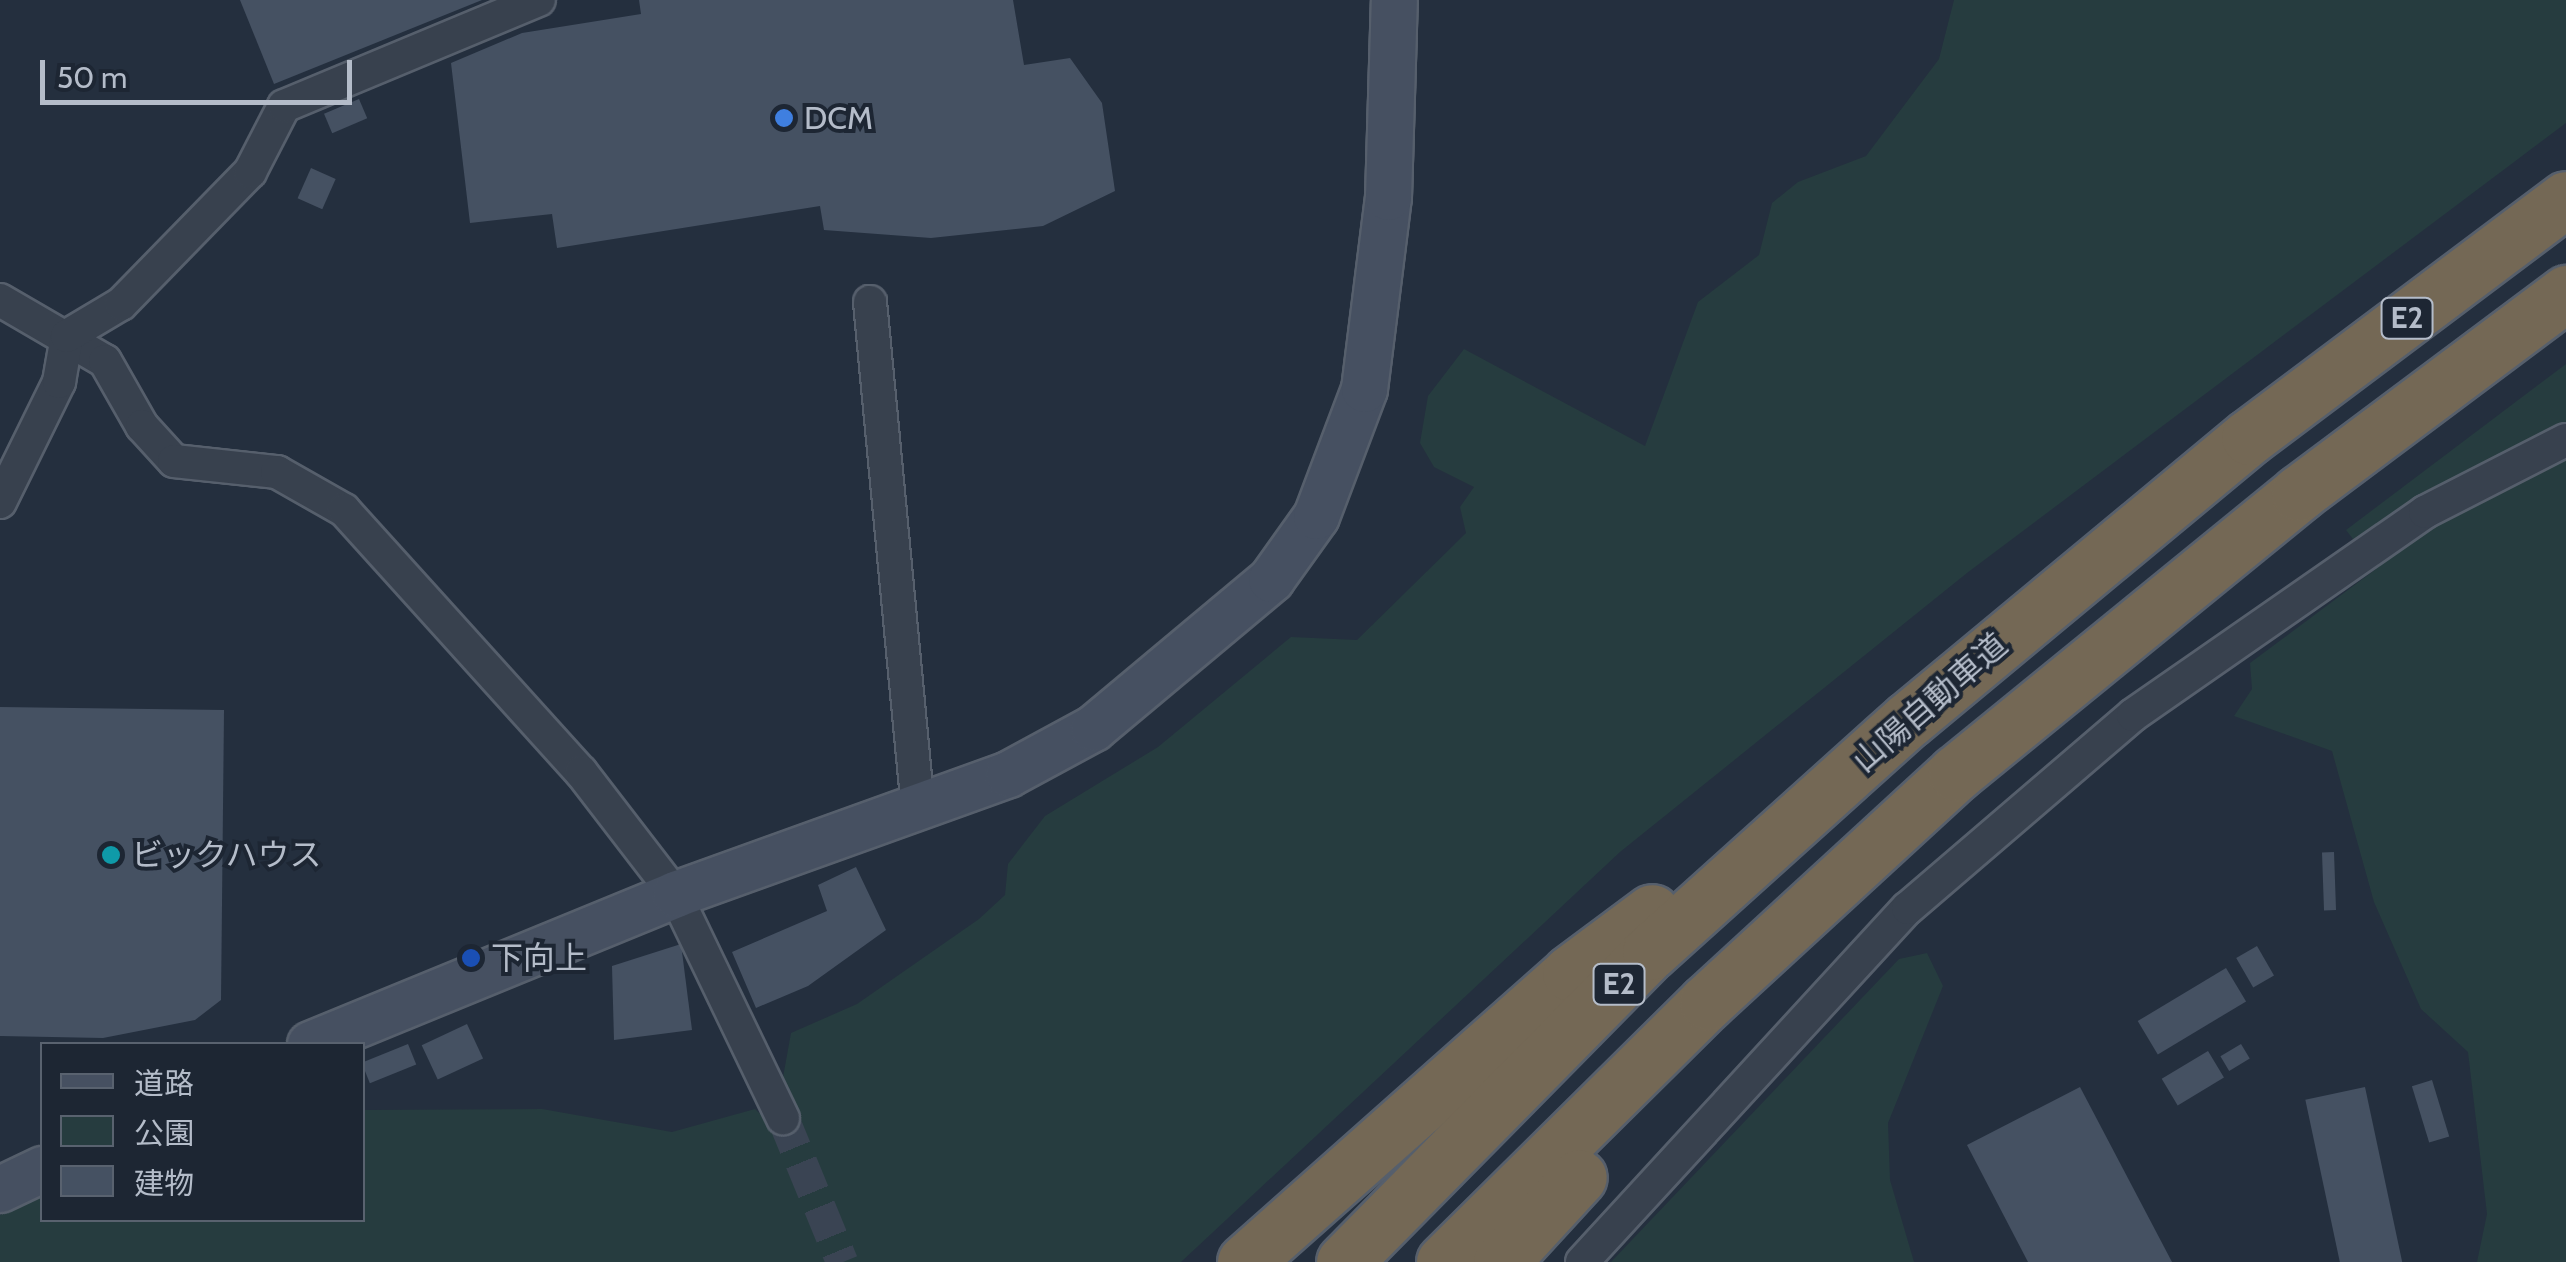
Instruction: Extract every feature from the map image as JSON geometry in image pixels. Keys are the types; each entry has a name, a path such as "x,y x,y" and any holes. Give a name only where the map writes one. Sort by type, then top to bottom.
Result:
{"highway":[{"name":"山陽自動車道","path":"1344,1262 1650,952 1908,720 2248,437 2566,199"},
{"name":"E2","path":"1444,1262 1706,1002 1956,773 2300,493 2566,293"},
{"path":"1245,1262 1570,972 1908,720"},
{"path":"1501,1262 1956,773"}],"street":[{"path":"0,502 44,418 67,336 120,304 250,172 284,106 539,0"},
{"path":"315,1042 675,894 1008,774 1093,728 1271,579 1316,516 1364,389 1378,305 1394,0"},
{"path":"0,300 105,361 142,426 174,461 277,472 344,510 581,772 675,894 783,1118"},
{"path":"870,302 918,809"},
{"path":"1582,1262 1908,908 2133,716 2425,512 2566,440"},
{"path":"0,1189 40,1170"}],"green space":[{"path":"1954,0 2566,0 2566,123 1967,573 1620,852 1181,1262 0,1262 0,1215 40,1196 40,1222 365,1222 365,1110 542,1109 672,1132 755,1109 774,1127 791,1033 857,1004 979,919 1005,895 1008,864 1045,816 1158,747 1291,637 1357,640 1466,533 1460,507 1474,487 1434,467 1420,443 1428,396 1464,349 1645,446 1698,302 1759,255 1772,203 1798,182 1866,156 1939,59"},
{"path":"2566,364 2566,1262 2477,1262 2487,1214 2468,1052 2421,1009 2374,902 2332,751 2234,716 2252,689 2250,663 2376,569 2346,530"},
{"path":"1927,953 1943,986 1888,1123 1890,1180 1914,1262 1611,1262 1899,959"}],"building":[{"path":"240,0 482,0 274,84"},
{"name":"DCM","path":"639,0 1013,0 1024,65 1070,58 1102,103 1115,191 1043,226 931,238 824,230 820,206 557,248 552,214 470,223 451,63 522,33 641,14"},
{"path":"359,99 367,118 332,133 324,114"},
{"path":"311,168 336,179 322,209 298,198"},
{"name":"ビックハウス","path":"0,707 224,710 221,1000 195,1020 103,1038 0,1036"},
{"path":"2322,852 2334,852 2336,910 2324,910"},
{"path":"856,867 886,930 808,986 756,1008 732,952 827,911 818,885"},
{"path":"681,944 692,1030 614,1040 612,966"},
{"path":"2257,946 2274,975 2253,987 2236,958"},
{"path":"2226,968 2246,1001 2158,1054 2138,1021"},
{"path":"467,1024 483,1058 438,1080 422,1045"},
{"path":"408,1044 416,1064 370,1083 365,1071 365,1061"},
{"path":"2241,1044 2250,1059 2229,1071 2220,1056"},
{"path":"2208,1051 2224,1078 2178,1105 2162,1079"},
{"path":"2432,1080 2449,1136 2429,1143 2412,1086"},
{"path":"2080,1087 2172,1262 2028,1262 1967,1145"},
{"path":"2365,1087 2402,1262 2340,1262 2305,1100"}],"tunnel":[{"path":"783,1118 842,1262"}],"place":[{"name":"DCM","path":"784,118"},
{"name":"ビックハウス","path":"111,855"},
{"name":"下向上","path":"471,958"}]}
